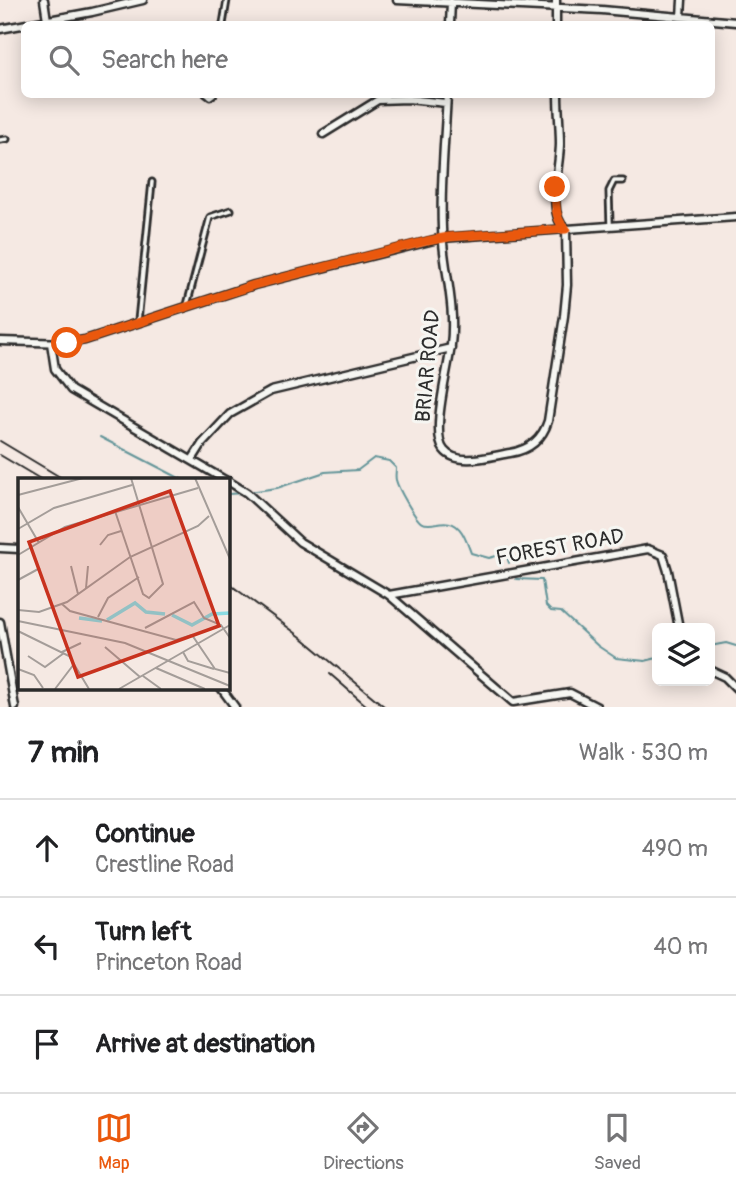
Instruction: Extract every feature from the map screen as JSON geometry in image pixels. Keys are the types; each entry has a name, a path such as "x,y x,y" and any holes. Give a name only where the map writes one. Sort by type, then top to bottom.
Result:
{"street":[{"path":"44,0 47,20"},
{"path":"42,21 143,0"},
{"path":"397,0 556,8 736,22"},
{"path":"556,0 556,21"},
{"path":"681,17 682,0"},
{"path":"450,21 451,2"},
{"path":"0,29 21,25"},
{"name":"BRIAR ROAD","path":"447,98 442,238 453,323 439,438 444,450 453,457 468,459 517,452 536,442 547,426 567,285 566,229"},
{"path":"558,98 560,146 555,187 560,224 566,229"},
{"path":"323,134 378,100 408,99 446,103"},
{"path":"0,341 51,343 85,340 254,285 442,238 736,217"},
{"path":"51,343 55,369 71,390 223,478"},
{"path":"192,460 202,443 230,414 271,391 451,348"},
{"path":"229,482 247,493 300,542 388,595 513,702 570,693 597,707"},
{"path":"0,548 18,549"},
{"name":"FOREST ROAD","path":"388,595 648,548 663,555 678,623"},
{"path":"0,622 15,707"},
{"path":"715,672 725,677 736,688"},
{"path":"222,690 235,707"}],"lane":[{"path":"223,21 226,0"},
{"path":"0,140 7,139"},
{"path":"610,226 610,187 614,181 623,181"},
{"path":"137,323 152,182"},
{"path":"186,307 209,219 231,210"}],"waterway":[{"path":"100,437 179,478"},
{"path":"249,492 277,488 325,472 358,470 374,458 389,461 396,468 396,480 403,496 422,523 452,523 460,530 471,553 489,558 500,555 507,557 509,563"},
{"path":"229,494 244,493"},
{"path":"516,579 542,580 546,606 551,611 561,612 598,646 616,658 652,659"},
{"path":"715,645 726,643 736,646"}],"railway":[{"path":"0,441 62,478"},
{"path":"0,455 39,478"},
{"path":"229,584 301,637 385,707"},
{"path":"330,674 368,707"}],"route":[{"path":"67,343 85,340 254,285 427,241 566,229 562,228 558,217 555,187"}]}
